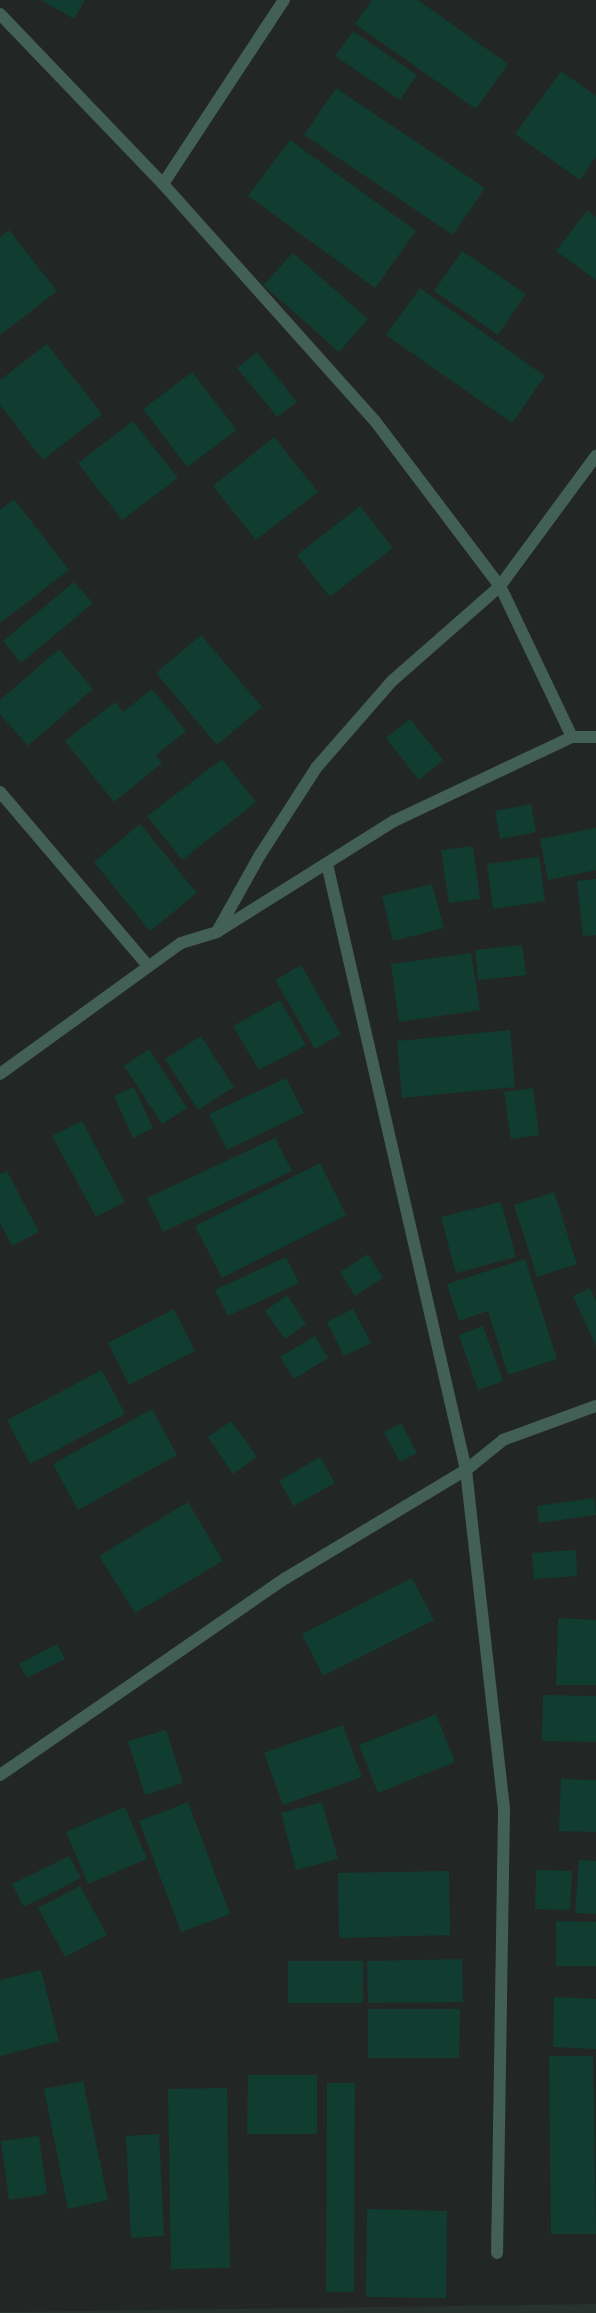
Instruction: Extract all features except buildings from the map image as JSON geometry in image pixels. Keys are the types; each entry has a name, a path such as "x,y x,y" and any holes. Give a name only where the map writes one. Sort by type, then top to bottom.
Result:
{"street":[{"path":"163,184 284,0"},
{"path":"0,14 163,184 375,421 500,586 572,737"},
{"path":"217,932 260,854 316,768 392,680 500,586 596,456"},
{"path":"0,1074 181,942 217,932 394,821 572,737 596,737"},
{"path":"0,792 147,965"},
{"path":"327,864 466,1470 504,1810 497,2253"},
{"path":"0,1775 286,1578 466,1470 503,1440 596,1406"}],"shaded area":[{"path":"596,2304 596,2313 0,2313 0,2312"}]}
